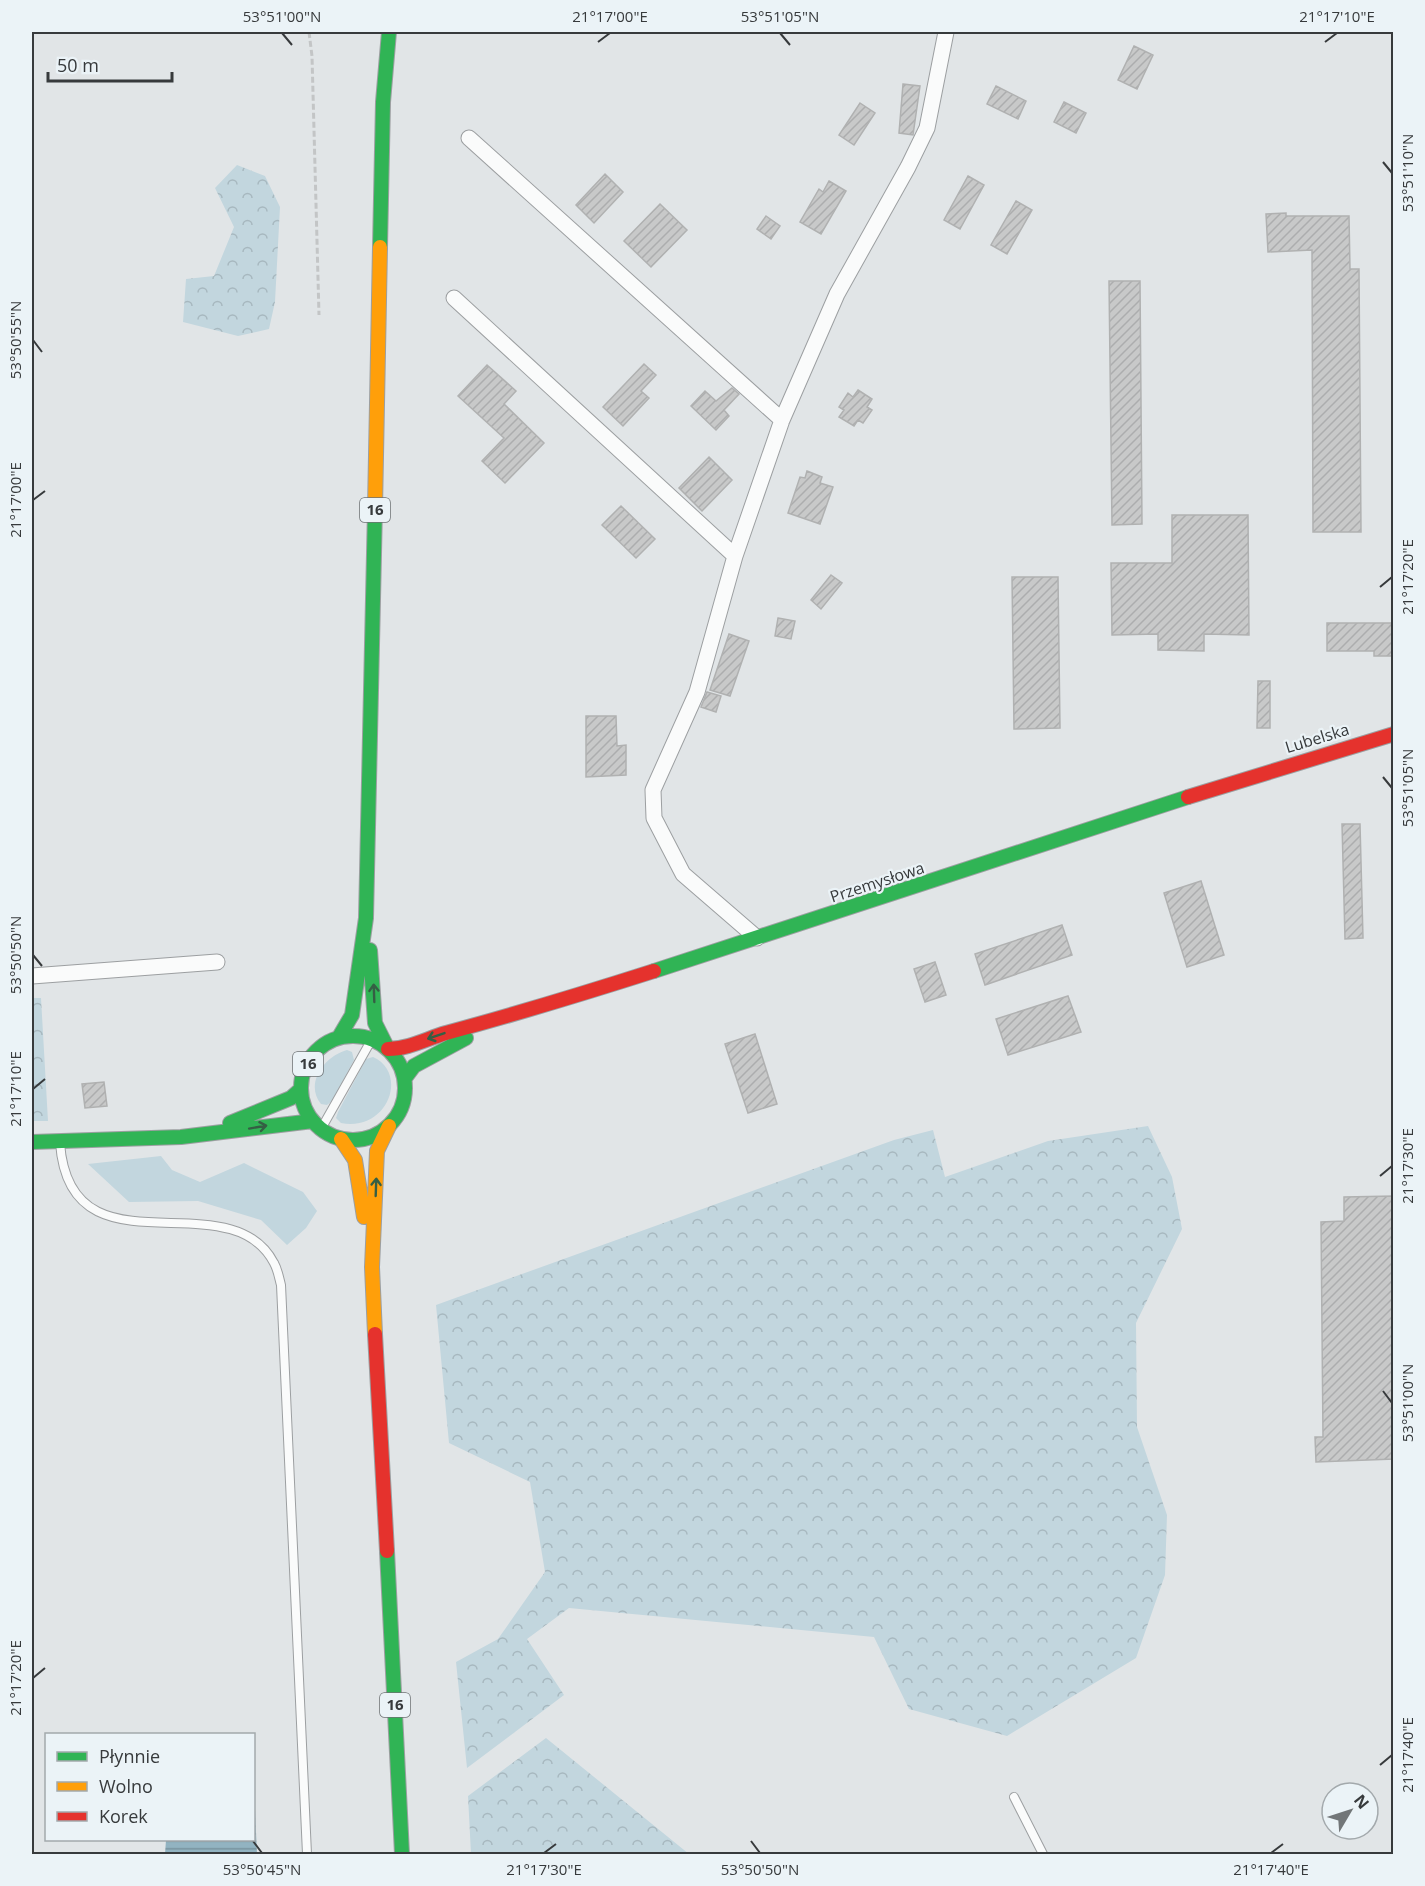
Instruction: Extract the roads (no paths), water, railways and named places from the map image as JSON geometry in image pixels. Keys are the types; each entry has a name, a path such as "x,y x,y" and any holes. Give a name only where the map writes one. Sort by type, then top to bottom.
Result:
{"main road":[{"name":"16","path":"379,32 383,102"},
{"name":"16","path":"388,32 383,102 366,918 375,1023 388,1048 399,1062 405,1078 405,1095 400,1112 389,1126 377,1151 372,1267 402,1854"},
{"name":"Lubelska","path":"1250,776 1394,734"},
{"name":"Przemysłowa","path":"388,1048 399,1049 443,1034 513,1016 1250,776"},
{"name":"16","path":"339,1037 352,1016 366,918"},
{"name":"Przemysłowa","path":"405,1078 414,1066 436,1053 513,1016"},
{"name":"16","path":"317,1125 304,1106 301,1089 304,1072 311,1057 324,1045 339,1037 356,1035 372,1039 388,1048"},
{"path":"204,1133 291,1098 301,1089"},
{"path":"32,1142 122,1141 317,1125 341,1139 367,1138 389,1126"},
{"name":"16","path":"341,1139 355,1160 372,1267"}],"street":[{"path":"757,938 683,874 654,818 653,790 697,692 735,556 782,420 837,294 908,167 927,128 942,34"},
{"path":"469,138 782,420"},
{"path":"454,298 735,556"},
{"path":"32,976 217,962"}],"lane":[{"path":"317,1125 372,1039"},
{"path":"60,1142 61,1162 70,1185 87,1204 105,1216 131,1222 218,1226 241,1233 261,1248 274,1263 281,1285 307,1854"},
{"path":"1014,1797 1043,1854"}],"water":[{"path":"255,1810 257,1854 165,1854 166,1841 255,1841"}]}
